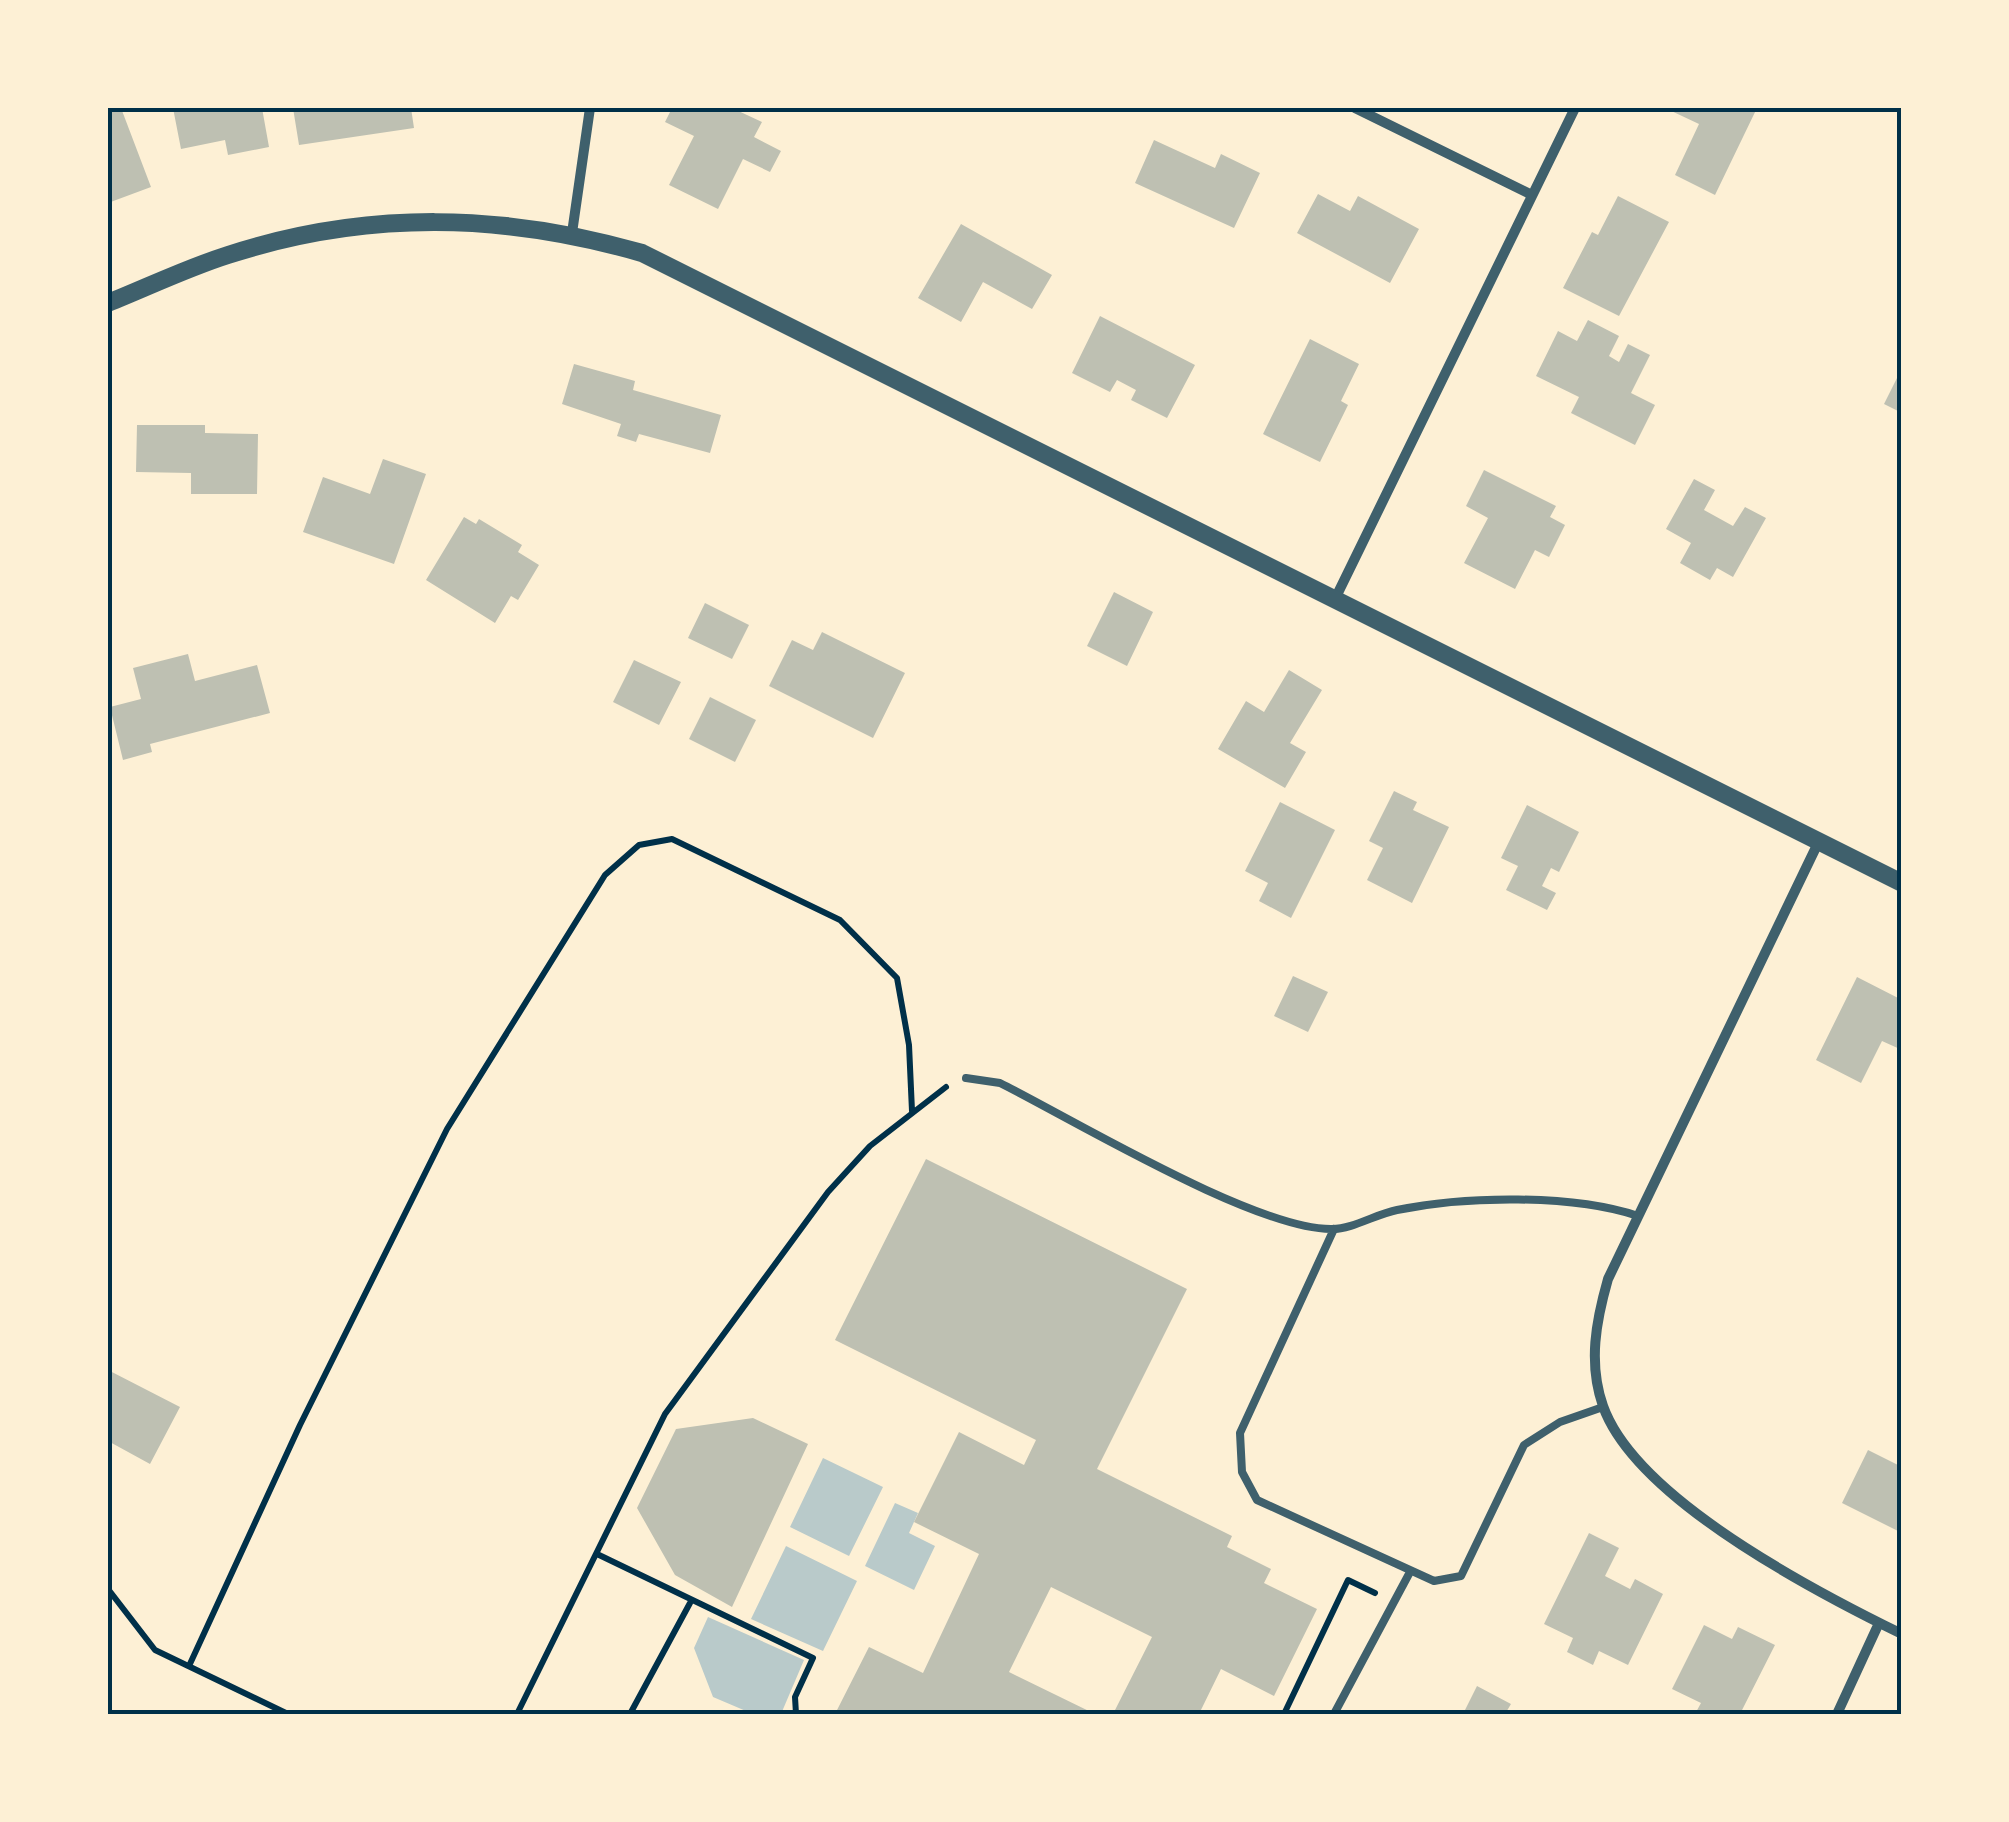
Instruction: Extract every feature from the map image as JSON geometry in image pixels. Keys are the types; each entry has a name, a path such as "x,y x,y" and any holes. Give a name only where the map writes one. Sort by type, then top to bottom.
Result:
{"street":[{"path":"572,233 590,108"},
{"path":"1354,108 1532,195"},
{"path":"1336,599 1576,108"},
{"path":"108,303 224,256 318,230 435,220 572,233 642,253 708,282 1902,882"},
{"path":"1820,841 1608,1279 1596,1323 1595,1367 1604,1408 1626,1448 1662,1486 1778,1568 1902,1634"},
{"path":"1837,1714 1879,1623"}],"lane":[{"path":"966,1078 1000,1083 1235,1202 1292,1224 1334,1229 1398,1210 1498,1202 1602,1204 1638,1216"},
{"path":"1334,1229 1240,1433 1242,1472 1257,1500 1434,1581 1461,1576 1524,1445 1560,1422 1604,1408"},
{"path":"1334,1714 1410,1572"}],"path":[{"path":"189,1666 300,1424 448,1129 605,874 639,845 672,839 840,920 898,978 909,1045 912,1110"},
{"path":"518,1714 665,1414 828,1192 870,1146 912,1110 966,1078"},
{"path":"597,1554 813,1658 795,1697 796,1714"},
{"path":"1284,1714 1348,1580 1393,1602"},
{"path":"108,1589 155,1650 288,1714"},
{"path":"630,1714 690,1602"}],"shaded area":[{"path":"823,1458 883,1487 849,1556 790,1527"},
{"path":"895,1503 918,1513 909,1533 935,1546 914,1590 865,1566"},
{"path":"786,1546 857,1581 823,1651 751,1619"},
{"path":"708,1617 804,1660 781,1714 753,1714 713,1697 694,1648"}],"building":[{"path":"108,108 121,108 151,187 108,203"},
{"path":"173,108 262,108 269,147 228,155 225,140 181,149"},
{"path":"293,108 411,108 414,128 299,145"},
{"path":"672,108 732,108 762,122 754,137 781,151 770,172 743,159 718,209 669,185 694,136 665,122"},
{"path":"1665,108 1757,108 1715,195 1675,175 1699,124"},
{"path":"1154,140 1215,168 1221,154 1260,173 1234,228 1135,183"},
{"path":"1318,194 1350,211 1358,196 1419,229 1390,283 1297,233"},
{"path":"1618,196 1669,222 1619,316 1563,288 1592,232 1598,235"},
{"path":"961,224 1052,275 1032,309 983,282 961,322 918,298"},
{"path":"1100,316 1195,365 1167,418 1131,400 1136,390 1117,380 1110,392 1072,373"},
{"path":"1588,320 1619,336 1609,356 1619,362 1628,344 1650,355 1631,393 1655,405 1635,445 1571,413 1579,397 1536,376 1558,331 1577,341"},
{"path":"1310,339 1359,364 1341,401 1348,405 1320,462 1263,434"},
{"path":"574,364 635,381 633,390 721,415 710,453 639,434 636,442 617,436 621,424 562,404"},
{"path":"1902,368 1902,413 1884,404"},
{"path":"137,425 205,425 205,433 258,434 257,494 191,494 191,473 136,472"},
{"path":"383,459 426,474 394,564 303,532 323,477 370,494"},
{"path":"1484,470 1556,506 1550,517 1565,525 1549,557 1535,550 1515,589 1464,563 1488,518 1466,506"},
{"path":"1694,479 1715,490 1704,510 1733,526 1745,507 1766,518 1733,577 1717,568 1710,580 1680,563 1691,543 1666,529"},
{"path":"464,517 476,524 479,519 522,545 518,552 539,565 518,600 511,596 495,623 426,580"},
{"path":"1114,592 1153,612 1127,666 1087,646"},
{"path":"705,603 749,625 732,659 688,638"},
{"path":"822,632 905,673 873,738 769,686 792,640 813,650"},
{"path":"188,654 195,681 257,665 270,713 150,744 152,752 123,760 110,707 141,699 133,668"},
{"path":"634,660 681,682 659,725 613,702"},
{"path":"1289,670 1322,690 1290,743 1306,752 1285,788 1218,749 1246,701 1264,712"},
{"path":"710,697 756,720 735,762 689,739"},
{"path":"1394,791 1417,802 1413,810 1449,827 1412,903 1367,880 1383,848 1369,841"},
{"path":"1280,802 1335,830 1291,918 1259,901 1268,883 1245,871"},
{"path":"1527,805 1579,832 1559,872 1551,868 1542,886 1556,893 1547,910 1506,890 1518,866 1501,858"},
{"path":"1293,976 1328,992 1308,1032 1274,1016"},
{"path":"1857,977 1902,1000 1902,1050 1882,1041 1861,1083 1816,1060"},
{"path":"926,1159 1187,1289 1097,1469 1232,1536 1227,1547 1271,1569 1264,1583 1317,1609 1274,1696 1221,1669 1199,1714 1113,1714 1152,1637 1051,1587 1009,1672 1095,1714 835,1714 869,1647 923,1673 979,1554 914,1522 959,1432 1024,1465 1036,1440 835,1340"},
{"path":"108,1370 180,1407 150,1464 108,1441"},
{"path":"753,1418 808,1444 732,1607 675,1575 637,1508 676,1429"},
{"path":"1868,1450 1902,1467 1902,1533 1842,1503"},
{"path":"1589,1533 1619,1548 1605,1576 1630,1589 1635,1579 1663,1594 1628,1665 1599,1651 1593,1665 1567,1652 1573,1638 1544,1624"},
{"path":"1704,1625 1732,1639 1738,1627 1775,1645 1740,1714 1695,1714 1701,1703 1672,1689"},
{"path":"1477,1686 1511,1704 1505,1714 1463,1714"}]}
